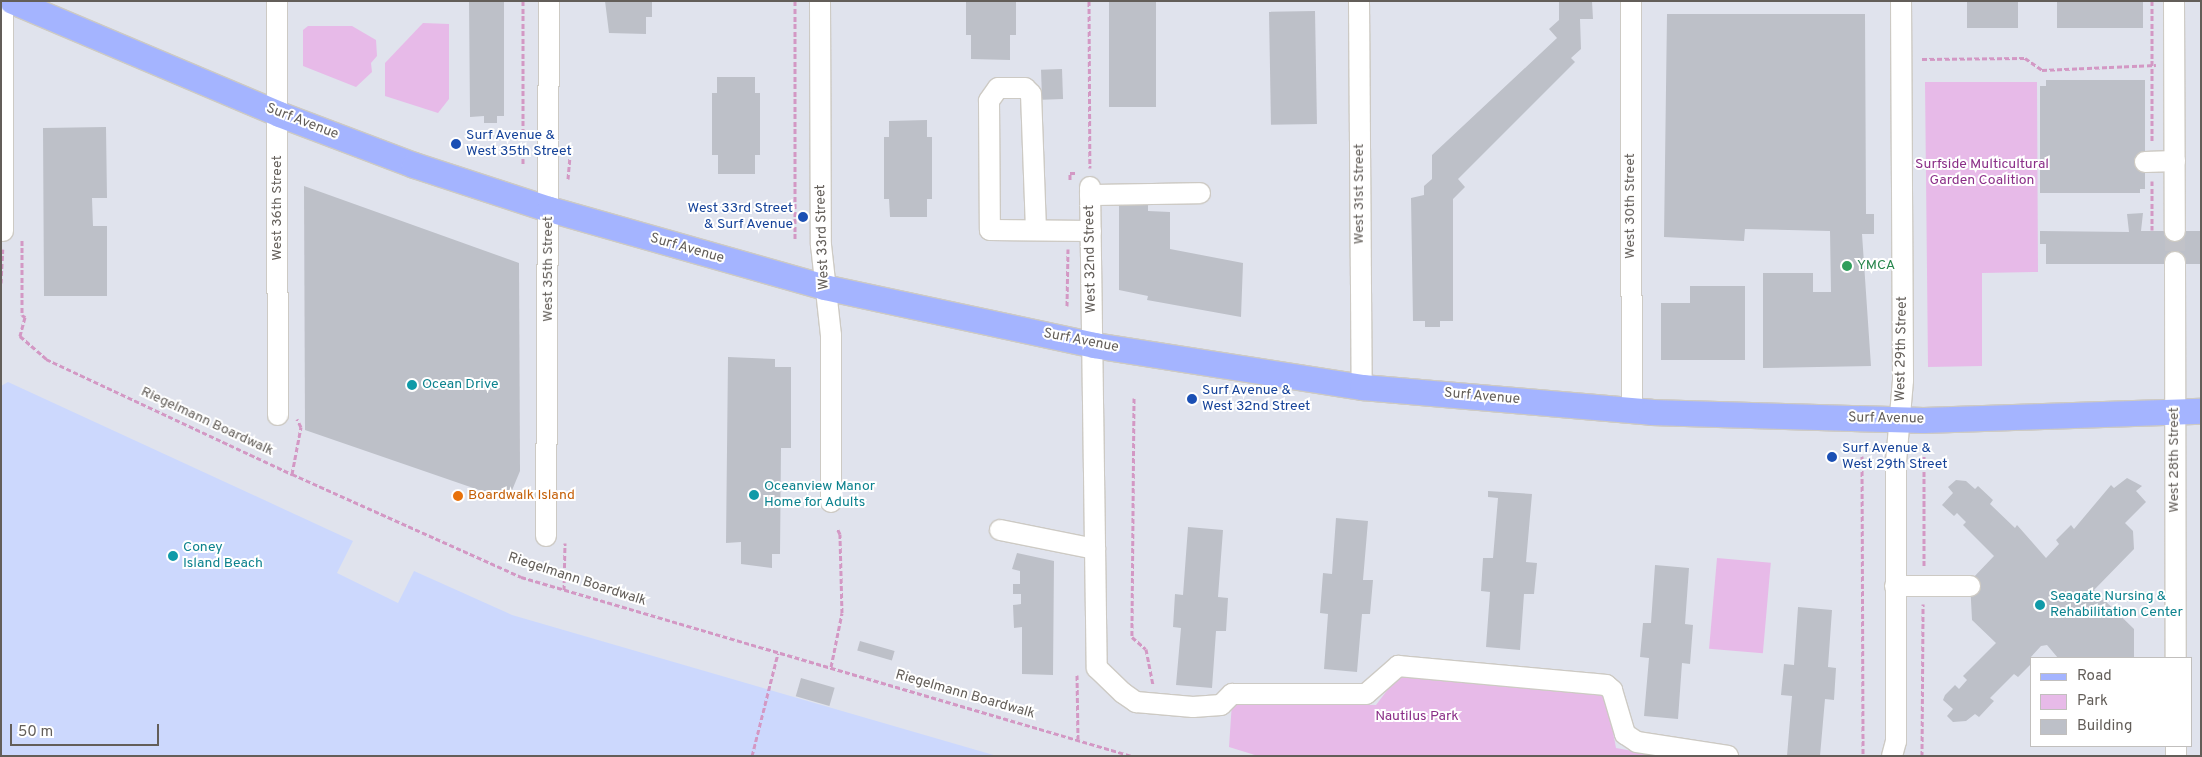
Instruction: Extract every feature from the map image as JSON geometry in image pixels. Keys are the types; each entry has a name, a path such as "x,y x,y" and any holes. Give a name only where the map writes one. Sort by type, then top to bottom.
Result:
{"main road":[{"name":"Surf Avenue","path":"12,1 279,114 414,165 549,209 824,287 1094,345 1362,387 1632,410 1900,420 2201,411"}],"street":[{"path":"3,1 12,231"},
{"name":"West 36th Street","path":"278,1 278,415"},
{"name":"West 35th Street","path":"546,536 548,450 549,1"},
{"name":"West 33rd Street","path":"820,1 821,245 824,287 831,335 831,502"},
{"name":"West 31st Street","path":"1360,1 1362,387"},
{"name":"West 30th Street","path":"1630,1 1632,410"},
{"name":"West 29th Street","path":"1892,756 1896,741 1896,462 1903,380 1901,1"},
{"path":"2174,1 2175,231"},
{"path":"1036,230 1031,94 1025,88 998,88 989,101 990,230 1091,231"},
{"path":"2148,162 2175,161"},
{"path":"1090,191 1200,193"},
{"name":"West 32nd Street","path":"1090,191 1094,345 1097,668 1136,702 1193,707 1221,705 1232,694 1366,694 1398,666 1606,685 1612,690 1625,734 1637,742 1728,756"},
{"name":"West 28th Street","path":"2175,262 2176,657"},
{"path":"1000,530 1095,549"},
{"path":"1895,586 1970,586"}],"path":[{"path":"523,1 523,165"},
{"path":"795,1 795,239"},
{"name":"West 32nd Street","path":"1088,1 1090,191"},
{"path":"2152,1 2152,65 2148,162 2152,230"},
{"path":"1922,59 2025,58 2042,70 2174,64"},
{"path":"1,284 12,231"},
{"name":"Riegelmann Boardwalk","path":"12,231 22,315 25,317 20,336 46,359 292,474 521,577 1132,756"},
{"path":"1134,398 1132,637 1146,649 1153,692"},
{"path":"292,474 301,427"},
{"path":"1862,456 1863,756"},
{"path":"830,666 842,613 840,534 837,528"},
{"path":"564,552 564,590"},
{"path":"752,756 778,653"},
{"path":"1078,703 1078,740"}],"green space":[{"path":"423,23 449,24 449,99 438,113 385,96 385,63"},
{"path":"308,26 352,26 376,40 377,56 371,63 372,72 356,87 303,66 303,30"},
{"name":"Surfside Multicultural Garden Coalition","path":"1925,82 2037,82 2038,272 1982,273 1982,366 1928,367"},
{"path":"1717,558 1771,563 1763,653 1709,649"},
{"name":"Nautilus Park","path":"1398,676 1606,694 1616,748 1661,756 1258,756 1229,747 1232,702 1376,705"}],"sand":[{"name":"Coney Island Beach","path":"8,382 353,541 337,573 398,603 414,571 512,615 997,756 1,756 1,386"}],"building":[{"path":"469,1 504,1 504,116 497,116 497,123 484,123 484,116 470,117"},
{"path":"605,1 652,1 652,17 646,17 646,34 609,33"},
{"path":"966,1 1016,1 1016,35 1010,35 1010,60 971,59 971,35 966,35"},
{"path":"1109,1 1156,1 1156,107 1109,107"},
{"path":"1559,1 1592,1 1593,19 1580,19 1581,49 1571,58 1575,62 1458,179 1465,187 1453,199 1453,321 1440,321 1440,327 1425,327 1425,321 1413,321 1411,198 1424,195 1424,186 1432,179 1432,155 1557,38 1549,29 1559,20"},
{"path":"1967,1 2018,1 2018,28 1967,28"},
{"path":"2057,1 2143,1 2143,28 2057,28"},
{"path":"1315,11 1317,124 1271,125 1269,12"},
{"path":"1667,14 1865,14 1866,214 1874,214 1874,234 1862,234 1871,366 1763,368 1763,273 1813,273 1813,292 1831,292 1830,231 1745,229 1744,241 1664,237"},
{"path":"1062,69 1063,99 1042,100 1041,70"},
{"path":"717,77 755,77 755,93 760,93 760,155 755,155 755,174 718,174 718,155 712,155 712,93 717,93"},
{"path":"2046,80 2145,80 2145,189 2140,189 2140,193 2040,193 2040,86 2046,86"},
{"path":"927,120 927,137 932,137 932,199 927,199 927,217 890,217 889,199 884,199 884,137 889,137 889,121"},
{"path":"106,127 107,198 92,198 93,226 107,226 107,296 44,296 43,128"},
{"name":"Ocean Drive","path":"304,186 519,263 520,471 508,500 305,430"},
{"path":"1119,205 1148,205 1148,211 1170,212 1170,249 1243,263 1241,317 1147,300 1148,296 1119,290"},
{"path":"2143,213 2141,231 2201,231 2201,264 2046,264 2046,244 2040,244 2040,231 2129,232 2127,214"},
{"path":"1690,286 1745,286 1745,360 1661,360 1661,303 1690,303"},
{"name":"Oceanview Manor Home for Adults","path":"728,357 775,359 775,367 791,367 791,448 781,448 780,554 772,554 772,568 741,564 741,542 726,543"},
{"name":"Seagate Nursing & Rehabilitation Center","path":"2127,478 2142,486 2136,491 2146,502 2125,523 2133,531 2134,549 2094,590 2134,629 2134,657 2057,657 2047,645 2041,646 2030,657 2030,665 2018,677 2014,674 1990,698 1994,701 1979,717 1975,714 1966,721 1953,722 1947,716 1953,709 1943,700 1945,695 1955,685 1959,689 1967,680 1963,676 1996,643 1972,620 1970,581 1994,556 1963,525 1966,522 1957,513 1954,516 1942,505 1953,493 1948,487 1956,480 1966,481 1975,489 1978,486 1993,500 1990,504 2015,528 2017,525 2046,558 2059,544 2056,540 2071,525 2074,529 2111,485 2114,488"},
{"path":"1488,491 1532,494 1526,562 1537,563 1534,594 1524,594 1520,650 1486,647 1490,592 1481,591 1483,558 1493,558 1498,498 1488,497"},
{"path":"1336,518 1368,521 1363,580 1373,580 1370,614 1362,614 1357,672 1324,669 1328,614 1320,613 1323,573 1332,574"},
{"path":"1188,527 1223,530 1218,597 1228,598 1226,631 1216,631 1212,688 1176,685 1181,628 1173,627 1175,594 1183,595"},
{"path":"1017,553 1054,561 1053,675 1022,674 1022,627 1014,628 1013,605 1021,604 1021,594 1013,594 1013,584 1020,584 1020,571 1012,569"},
{"path":"1655,565 1689,568 1685,624 1693,625 1690,664 1682,663 1678,719 1644,716 1649,658 1640,657 1643,623 1651,623"},
{"path":"1798,607 1832,610 1828,667 1836,668 1834,700 1825,699 1820,756 1787,756 1792,696 1781,695 1784,664 1794,665"},
{"path":"860,641 895,651 892,661 857,651"},
{"path":"801,678 835,688 829,706 796,696"}],"tunnel":[{"path":"2175,231 2175,262"}],"place":[{"name":"Surf Avenue & West 35th Street","path":"456,144"},
{"name":"West 33rd Street & Surf Avenue","path":"803,217"},
{"name":"YMCA","path":"1847,266"},
{"name":"Ocean Drive","path":"412,385"},
{"name":"Surf Avenue & West 32nd Street","path":"1192,399"},
{"name":"Surf Avenue & West 29th Street","path":"1832,457"},
{"name":"Oceanview Manor Home for Adults","path":"754,495"},
{"name":"Boardwalk Island","path":"458,496"},
{"name":"Coney Island Beach","path":"173,556"},
{"name":"Seagate Nursing & Rehabilitation Center","path":"2040,605"}]}
